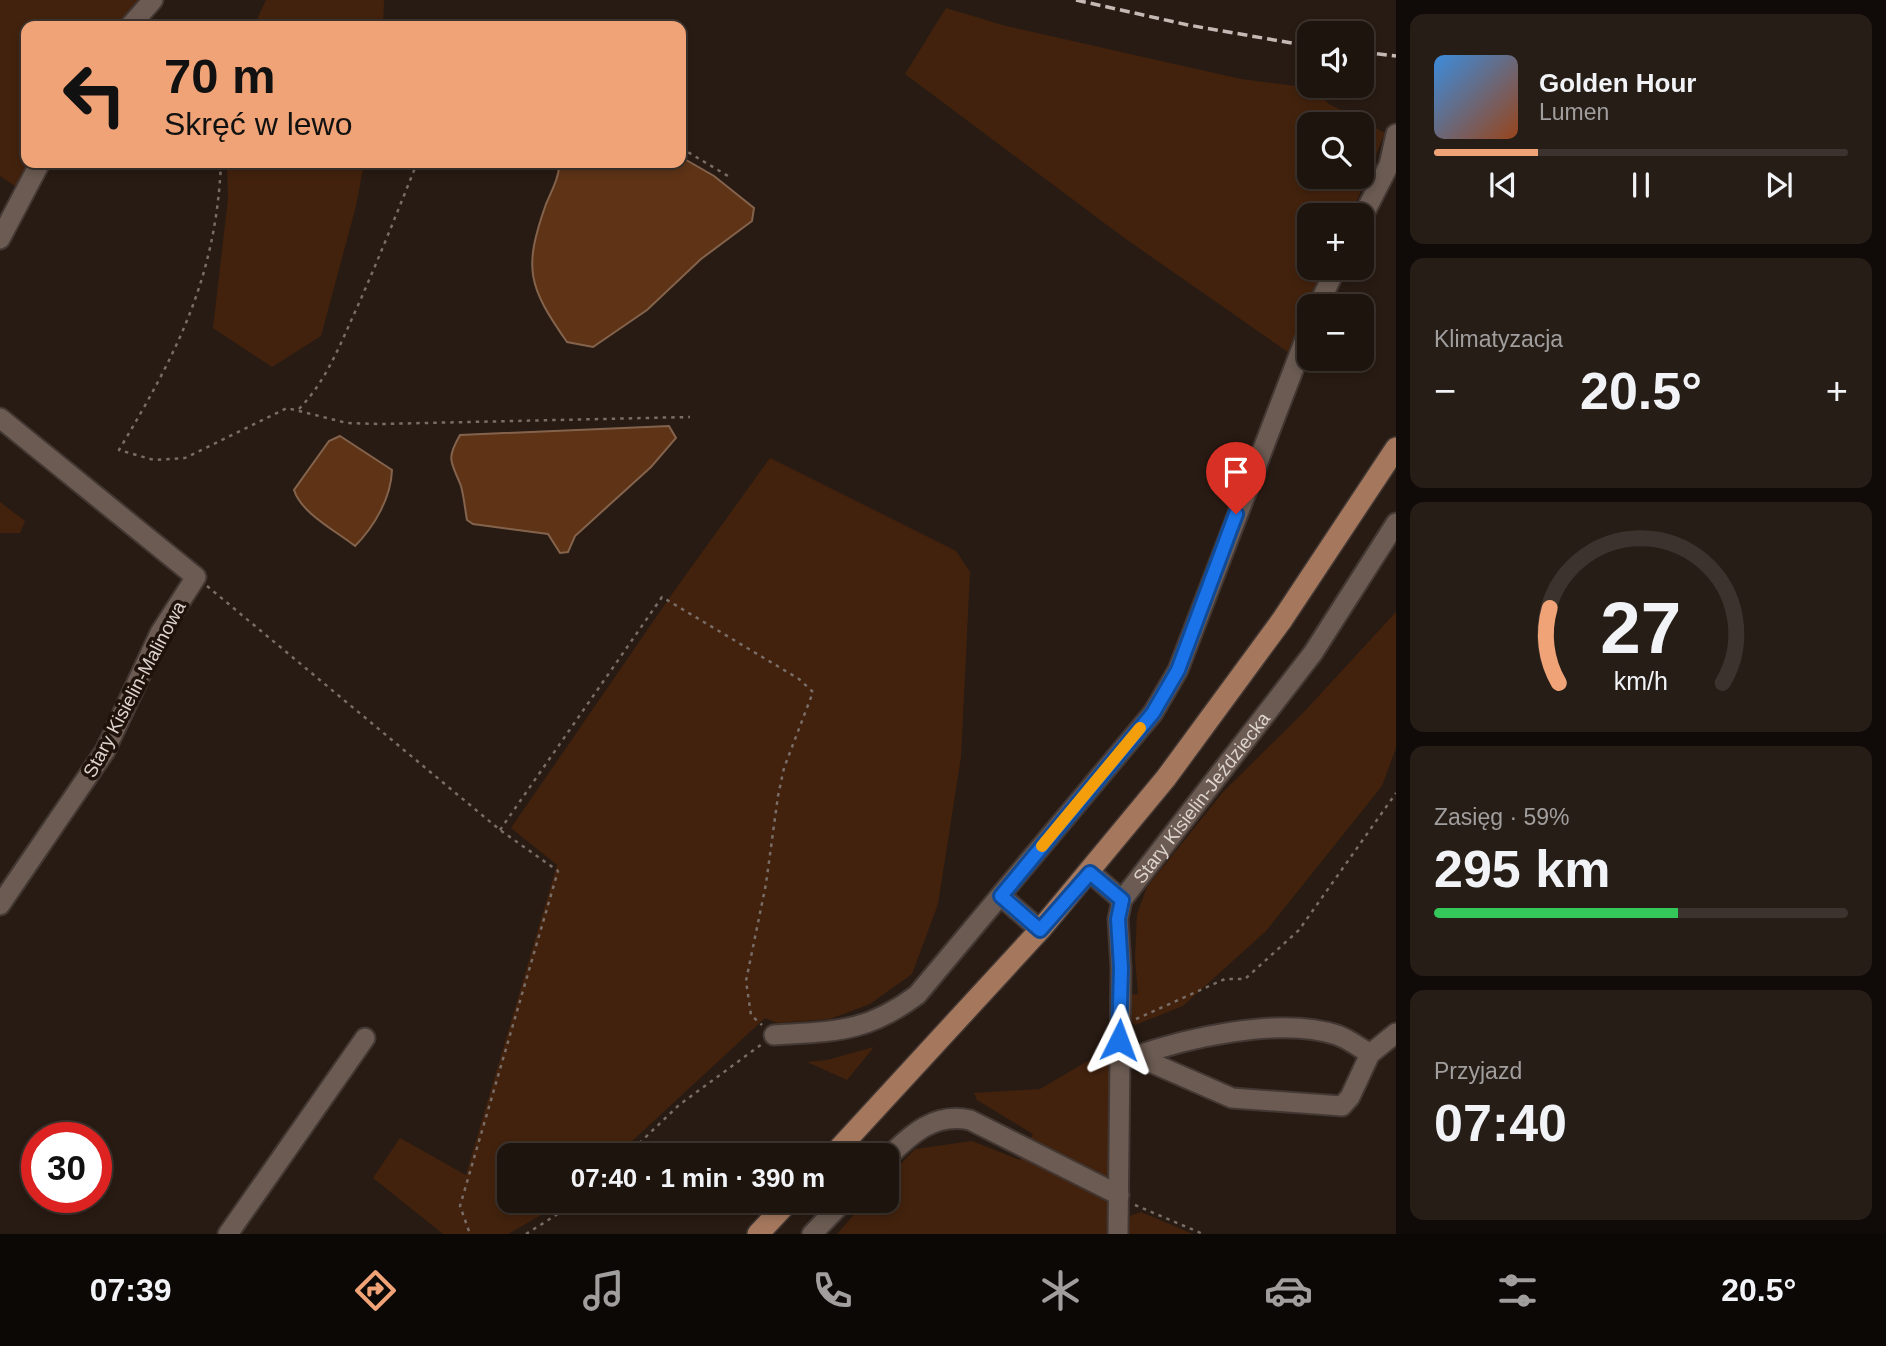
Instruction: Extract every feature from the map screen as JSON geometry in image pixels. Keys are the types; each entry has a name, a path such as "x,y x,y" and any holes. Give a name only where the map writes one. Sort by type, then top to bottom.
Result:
{"main road":[{"path":"844,1143 1040,930 1167,778 1282,620 1396,448"},
{"path":"758,1234 778,1213"}],"street":[{"path":"134,21 153,0"},
{"path":"1370,203 1389,165 1396,134"},
{"path":"0,239 37,168"},
{"path":"774,1035 844,1031 873,1023 896,1010 934,978 1153,713 1178,670 1297,360"},
{"path":"0,418 196,577"},
{"name":"Stary Kisielin-Jeździecka","path":"1118,1234 1127,1059 1120,1026 1118,919 1122,900 1313,653 1396,523"},
{"name":"Stary Kisielin-Malinowa","path":"0,905 7,879 105,751 160,633 196,577"},
{"path":"1090,873 1122,900"},
{"path":"1001,896 1040,930"},
{"path":"1127,1059 1172,1043 1233,1031 1312,1030 1339,1035 1370,1054"},
{"path":"1127,1059 1232,1098 1342,1106 1350,1097 1370,1054 1396,1033"},
{"path":"228,1234 365,1038"},
{"path":"899,1148 926,1124 953,1116 970,1120 1119,1195"},
{"path":"812,1234 832,1213"}],"path":[{"path":"686,151 728,176"},
{"path":"221,168 216,218 206,273 191,316 148,402 119,450 154,460 185,458 287,408 347,423 370,424 691,417"},
{"path":"299,409 318,388 335,356 415,168"},
{"path":"196,577 500,830 558,871 460,1206 470,1234"},
{"path":"500,830 662,597 800,679 813,692 784,768 766,884 746,981 751,1015 774,1035 679,1105 639,1143"},
{"path":"1120,1026 1226,979 1245,979 1299,930 1396,793"},
{"path":"1119,1195 1135,1205 1203,1234"},
{"path":"526,1234 559,1213"}],"shaded area":[{"path":"0,0 148,0 126,21 21,21 21,168 40,168 27,194 0,176"},
{"path":"266,0 384,0 383,21 256,21"},
{"path":"946,8 1006,26 1241,79 1297,86 1297,98 1323,98 1344,112 1297,112 1297,189 1362,189 1356,203 1297,203 1297,280 1323,280 1317,294 1297,294 1297,342 1292,355 1123,237 905,74"},
{"path":"1374,127 1385,133 1374,160"},
{"path":"686,160 714,176 754,208 752,221 701,259 647,310 593,347 567,342 537,291 532,261 539,226 559,168 686,168"},
{"path":"227,168 363,168 356,206 321,336 272,367 213,328 228,199"},
{"path":"669,426 676,438 651,467 575,536 568,552 560,553 548,534 473,524 467,520 461,486 451,456 460,435"},
{"path":"340,436 392,470 391,481 380,511 355,546 311,514 294,490 329,441"},
{"path":"770,458 956,551 970,572 961,757 938,904 912,974 870,1004 830,1019 777,1023 765,1018 630,1143 497,1143 497,1213 545,1213 508,1234 443,1234 373,1178 400,1138 466,1175 557,865 511,828 672,594"},
{"path":"0,502 25,521 20,533 0,533"},
{"path":"1396,612 1396,748 1382,786 1266,931 1183,1006 1135,1025 1125,1017 1125,995 1138,994 1135,959 1137,914 1147,887 1223,792 1303,713"},
{"path":"874,1047 847,1080 807,1062 827,1060"},
{"path":"1110,1048 1113,1202 1111,1234 837,1234 855,1213 899,1213 899,1166 915,1149 972,1141 1020,1160 1033,1134 977,1100 974,1093 1040,1089"},
{"path":"1141,1212 1193,1234 1129,1234 1130,1216"}],"railway":[{"path":"1076,0 1188,25 1297,44"},
{"path":"1374,53 1396,56"}],"slow traffic":[{"path":"1042,846 1140,728"}],"route":[{"path":"1119,1040 1121,968 1118,919 1122,900 1090,873 1040,930 1001,896 1153,713 1178,670 1236,514"}]}
